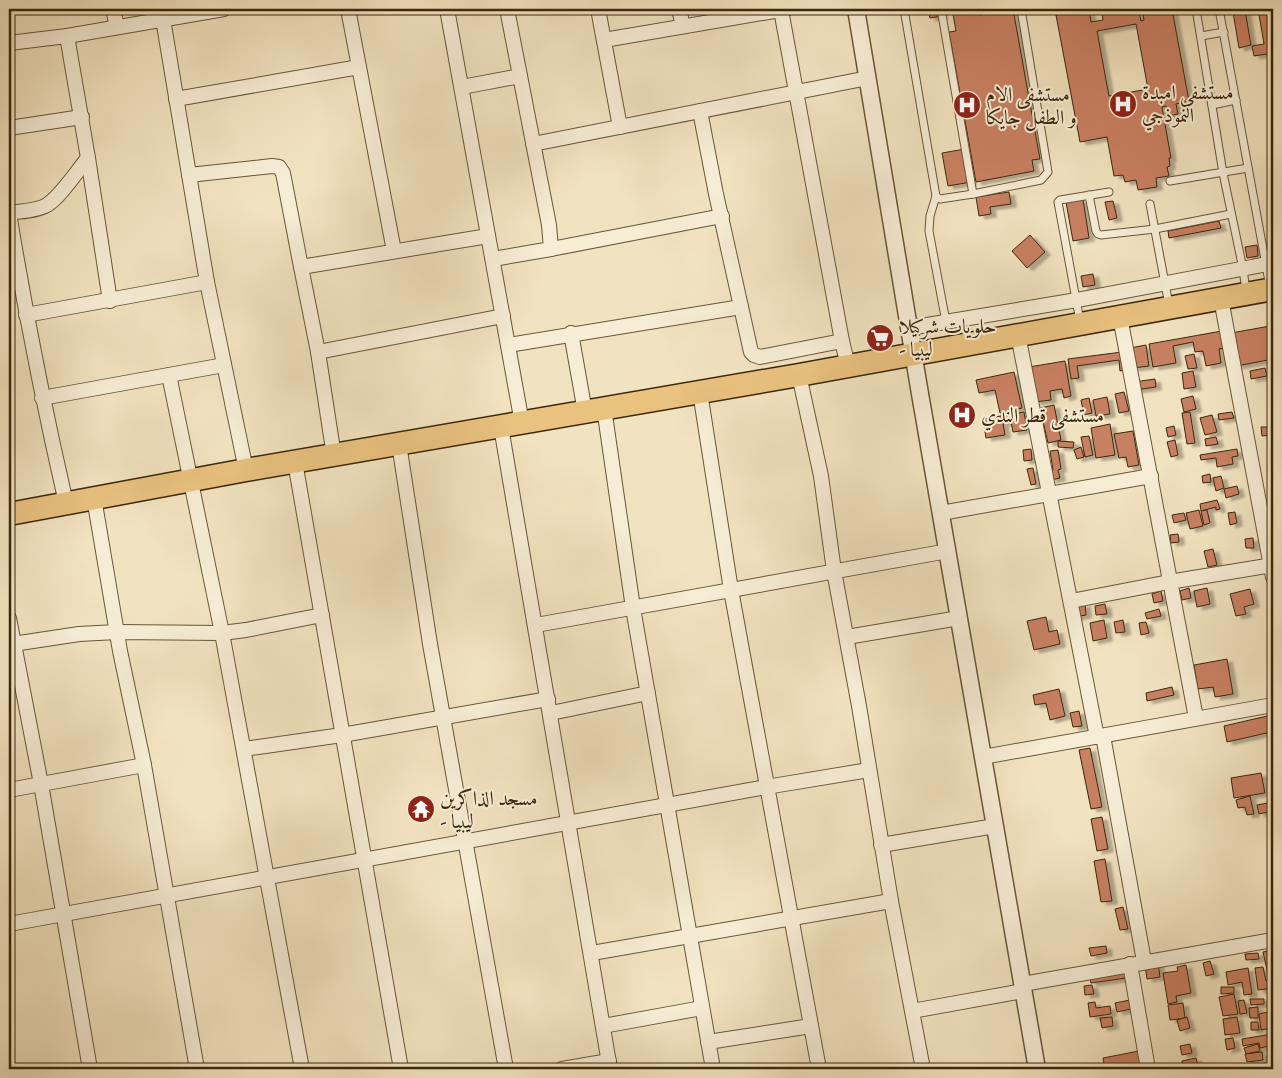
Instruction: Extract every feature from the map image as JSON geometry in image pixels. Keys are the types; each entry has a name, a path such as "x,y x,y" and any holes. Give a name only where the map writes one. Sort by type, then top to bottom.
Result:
{"highway":[{"path":"9,514 246,470 799,375 1272,289"}],"street":[{"path":"113,9 117,27"},
{"path":"9,42 67,36 208,10 224,9"},
{"path":"348,9 394,251"},
{"path":"447,9 508,345 512,425 536,625 568,823 592,953 609,1065 562,1069"},
{"path":"507,9 550,225 551,249"},
{"path":"598,9 620,127"},
{"path":"680,9 683,26"},
{"path":"604,40 783,9 796,92 848,366"},
{"path":"856,9 1037,1069"},
{"path":"163,19 207,282 246,470"},
{"path":"67,36 82,117 110,301"},
{"path":"176,99 359,67"},
{"path":"462,87 520,76"},
{"path":"533,144 868,78"},
{"path":"700,111 751,352 760,357 842,341"},
{"path":"9,128 82,117"},
{"path":"66,503 42,398 9,214 37,209 47,205 56,197 88,158"},
{"path":"189,175 272,166 279,167 283,173 318,352 334,456"},
{"path":"493,259 722,216"},
{"path":"301,267 488,236"},
{"path":"909,328 1078,300 1270,264"},
{"path":"26,315 207,282"},
{"path":"1071,601 1169,582 1273,569 1221,299"},
{"path":"508,345 741,307"},
{"path":"318,352 503,316"},
{"path":"1120,317 1196,718"},
{"path":"571,334 594,410 633,608 713,1069"},
{"path":"1018,335 1100,737 1137,963 1148,1069"},
{"path":"42,398 224,365"},
{"path":"169,375 222,633 302,1069"},
{"path":"799,375 821,476 834,571 847,637 890,901 923,1069"},
{"path":"700,392 731,590 819,1069"},
{"path":"399,444 443,717 506,1069"},
{"path":"295,462 401,1069"},
{"path":"941,513 1151,476"},
{"path":"94,498 116,632 144,765 197,1069"},
{"path":"536,625 948,551"},
{"path":"13,644 79,634 116,632 222,633 322,616"},
{"path":"9,618 90,1069"},
{"path":"847,637 959,618"},
{"path":"244,749 443,717 648,693"},
{"path":"983,757 1273,705"},
{"path":"9,790 144,765"},
{"path":"9,924 869,770"},
{"path":"882,845 995,826"},
{"path":"592,953 890,901"},
{"path":"912,1011 1137,963 1273,940"},
{"path":"603,1026 702,1008"},
{"path":"708,1042 810,1026"}],"lane":[{"path":"904,9 936,196 930,216 929,231 946,322"},
{"path":"942,9 973,194"},
{"path":"936,196 940,199 973,194 1040,180 1048,172 1021,9"},
{"path":"1196,9 1223,173 1243,269 1246,294"},
{"path":"1219,9 1248,168 1270,264 1272,289"},
{"path":"1201,36 1224,32"},
{"path":"1212,105 1236,100"},
{"path":"1170,181 1248,168"},
{"path":"1081,324 1058,202 1060,200 1109,192"},
{"path":"1089,196 1098,234 1101,235 1155,229 1231,214"},
{"path":"1150,204 1170,307"}],"building":[{"path":"940,9 942,16 930,18 928,10"},
{"path":"952,9 979,9 980,15 991,13 991,9 1013,9 1040,159 1032,160 1034,171 976,182 949,32 956,31"},
{"path":"1089,9 1091,22 1103,20 1101,9 1135,9 1136,13 1139,12 1141,21 1144,20 1142,10 1172,9 1189,101 1176,104 1178,114 1168,116 1166,106 1162,107 1171,158 1169,158 1170,166 1167,167 1169,176 1156,178 1157,187 1138,190 1136,180 1125,182 1123,175 1114,176 1107,137 1080,142 1056,15","holes":["1136,24 1148,89 1109,96 1097,31"]},
{"path":"1258,9 1273,9 1273,53 1254,56 1252,46 1264,44"},
{"path":"1245,10 1251,45 1239,48 1233,12"},
{"path":"965,149 971,182 948,186 942,153"},
{"path":"1009,192 1011,204 990,207 991,214 979,216 976,197"},
{"path":"1083,199 1089,238 1073,241 1066,202"},
{"path":"1113,201 1117,218 1109,220 1105,202"},
{"path":"1219,221 1221,228 1169,238 1168,231"},
{"path":"1030,235 1045,252 1027,268 1012,251"},
{"path":"1257,245 1258,256 1247,258 1245,247"},
{"path":"1093,274 1095,285 1083,287 1081,276"},
{"path":"1270,326 1273,359 1237,366 1231,333"},
{"path":"1222,331 1225,348 1219,349 1221,363 1206,366 1203,351 1195,352 1193,342 1173,346 1176,363 1153,367 1149,344"},
{"path":"1146,345 1149,366 1133,368 1130,348"},
{"path":"1122,352 1124,370 1120,371 1119,360 1077,366 1079,378 1071,379 1068,359"},
{"path":"1194,354 1197,368 1188,369 1185,356"},
{"path":"1065,361 1071,396 1064,398 1062,389 1050,391 1051,400 1035,402 1029,367"},
{"path":"1265,368 1267,376 1251,379 1250,371"},
{"path":"1193,371 1196,387 1184,389 1182,373"},
{"path":"1014,372 1022,408 1000,413 995,390 979,393 976,380"},
{"path":"1273,378 1273,395 1270,395 1268,379"},
{"path":"1155,379 1156,387 1135,390 1134,382"},
{"path":"1124,392 1129,411 1119,413 1115,394"},
{"path":"1193,396 1196,409 1184,412 1181,399"},
{"path":"1107,397 1110,414 1096,416 1093,400"},
{"path":"1089,398 1092,413 1084,415 1081,400"},
{"path":"1054,405 1061,440 1048,443 1040,408"},
{"path":"1024,412 1027,430 1013,432 1011,422 1003,423 1005,435 986,438 983,419"},
{"path":"1190,412 1195,443 1187,444 1182,413"},
{"path":"1232,412 1234,418 1219,420 1218,414"},
{"path":"1212,415 1217,432 1205,435 1200,418"},
{"path":"1110,424 1115,455 1096,458 1091,428"},
{"path":"1174,426 1176,435 1168,437 1166,428"},
{"path":"1261,427 1270,427 1271,435 1262,436"},
{"path":"1133,431 1139,465 1128,467 1126,457 1119,458 1114,434"},
{"path":"1089,436 1093,455 1085,457 1081,437"},
{"path":"1216,437 1218,444 1206,446 1205,439"},
{"path":"1175,440 1178,455 1171,457 1167,442"},
{"path":"1058,441 1074,442 1073,448 1058,447"},
{"path":"1081,447 1084,457 1077,459 1074,450"},
{"path":"1031,449 1032,460 1024,461 1023,450"},
{"path":"1237,449 1238,456 1232,457 1233,464 1217,467 1216,458 1201,460 1200,455"},
{"path":"1058,450 1061,469 1058,470 1060,478 1051,480 1049,470 1053,470 1050,451"},
{"path":"1033,468 1036,484 1031,485 1027,469"},
{"path":"1210,474 1211,482 1203,483 1202,476"},
{"path":"1221,476 1224,488 1216,491 1213,478"},
{"path":"1237,486 1239,494 1226,498 1224,489"},
{"path":"1217,500 1220,509 1216,510 1216,507 1201,511 1200,504"},
{"path":"1199,510 1203,526 1190,529 1186,513"},
{"path":"1207,510 1210,523 1204,525 1201,511"},
{"path":"1235,512 1237,523 1230,525 1228,513"},
{"path":"1184,513 1186,520 1174,523 1172,515"},
{"path":"1178,534 1179,542 1171,543 1170,535"},
{"path":"1253,538 1254,548 1246,548 1245,539"},
{"path":"1213,549 1217,565 1208,567 1204,551"},
{"path":"1189,588 1191,598 1182,600 1180,591"},
{"path":"1207,588 1210,604 1197,607 1194,591"},
{"path":"1250,589 1254,604 1244,607 1246,614 1236,616 1230,594"},
{"path":"1161,591 1163,601 1154,603 1152,594"},
{"path":"1085,604 1086,615 1075,617 1074,606"},
{"path":"1105,604 1107,614 1096,615 1095,606"},
{"path":"1159,609 1161,616 1147,619 1145,613"},
{"path":"1046,617 1049,632 1057,630 1060,644 1034,650 1027,621"},
{"path":"1104,620 1107,638 1093,641 1090,623"},
{"path":"1123,620 1125,632 1116,633 1114,622"},
{"path":"1146,622 1149,633 1141,635 1139,623"},
{"path":"1227,659 1233,694 1215,697 1213,687 1198,689 1194,665"},
{"path":"1172,687 1174,695 1147,701 1146,693"},
{"path":"1059,689 1065,716 1050,720 1046,703 1035,705 1033,695"},
{"path":"1079,711 1082,726 1073,727 1070,713"},
{"path":"1267,716 1271,732 1227,742 1224,726"},
{"path":"1090,748 1102,807 1091,809 1079,750"},
{"path":"1261,773 1265,793 1234,798 1231,778"},
{"path":"1250,796 1254,814 1247,815 1245,807 1238,808 1236,800"},
{"path":"1273,802 1273,811 1259,814 1257,805"},
{"path":"1102,817 1108,849 1097,851 1091,819"},
{"path":"1105,859 1112,901 1101,902 1094,861"},
{"path":"1123,907 1128,929 1120,930 1115,909"},
{"path":"1106,946 1107,953 1091,956 1089,948"},
{"path":"1271,950 1273,968 1267,970 1263,952"},
{"path":"1258,953 1259,959 1246,960 1245,954"},
{"path":"1210,961 1214,974 1206,976 1203,963"},
{"path":"1158,963 1160,977 1147,979 1145,965"},
{"path":"1186,965 1191,993 1176,996 1177,1002 1168,1004 1163,973 1178,971 1177,967"},
{"path":"1263,967 1266,981 1273,980 1273,988 1258,990 1255,968"},
{"path":"1248,968 1252,994 1244,995 1242,982 1228,985 1226,972"},
{"path":"1124,969 1126,978 1091,983 1089,975"},
{"path":"1092,985 1094,994 1085,995 1084,986"},
{"path":"1221,987 1234,987 1234,993 1221,994"},
{"path":"1234,994 1238,1014 1223,1016 1219,997"},
{"path":"1250,999 1264,999 1264,1004 1251,1005"},
{"path":"1130,1000 1131,1009 1117,1012 1115,1003"},
{"path":"1244,1000 1247,1013 1240,1014 1238,1001"},
{"path":"1095,1002 1096,1008 1110,1006 1111,1014 1090,1017 1088,1003"},
{"path":"1183,1003 1185,1018 1170,1020 1168,1005"},
{"path":"1258,1007 1258,1018 1250,1018 1249,1008"},
{"path":"1268,1012 1271,1028 1261,1030 1259,1014"},
{"path":"1112,1017 1113,1026 1102,1028 1100,1018"},
{"path":"1187,1017 1190,1028 1180,1031 1177,1020"},
{"path":"1237,1017 1240,1033 1225,1035 1223,1019"},
{"path":"1251,1022 1258,1022 1259,1030 1251,1030"},
{"path":"1272,1034 1273,1045 1260,1048 1259,1043 1243,1046 1242,1039"},
{"path":"1233,1038 1235,1048 1227,1050 1225,1039"},
{"path":"1190,1044 1192,1053 1182,1055 1180,1046"},
{"path":"1258,1044 1260,1051 1246,1054 1244,1048"},
{"path":"1139,1051 1142,1069 1122,1069 1122,1067 1105,1069 1103,1058"},
{"path":"1262,1052 1263,1060 1247,1062 1245,1054"},
{"path":"1196,1058 1199,1069 1183,1069 1182,1061"}],"place":[{"name":"مستشفى امبدة النموذجي","path":"1123,104"},
{"name":"مستشفى الام و الطفل جايكا","path":"967,105"},
{"name":"حلويات شركيلا - ليبيا","path":"880,338"},
{"name":"مستشفى قطر الندي","path":"962,415"},
{"name":"مسجد الذاكرين - ليبيا","path":"421,809"}]}
